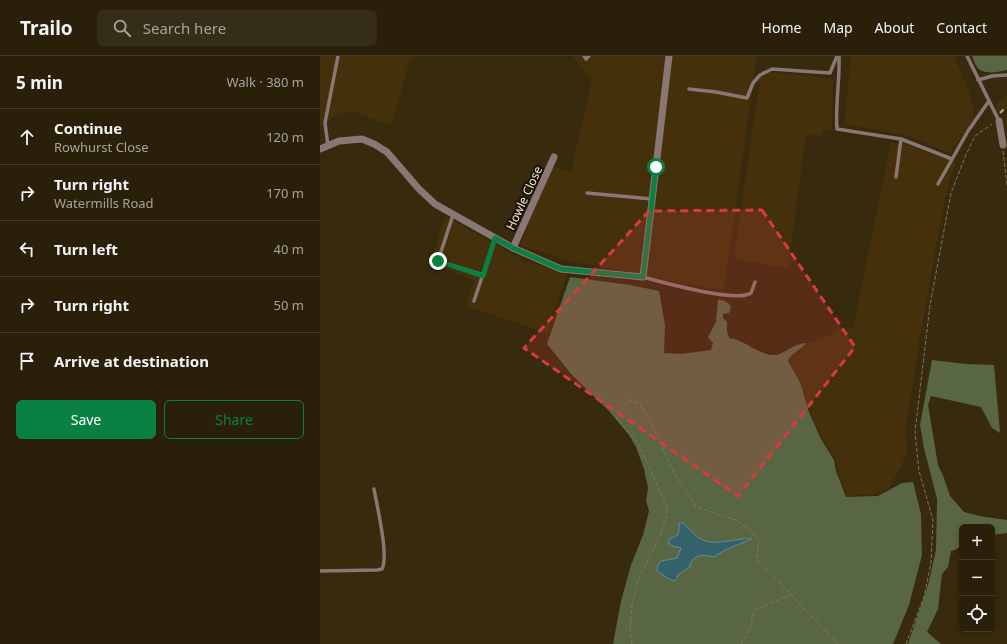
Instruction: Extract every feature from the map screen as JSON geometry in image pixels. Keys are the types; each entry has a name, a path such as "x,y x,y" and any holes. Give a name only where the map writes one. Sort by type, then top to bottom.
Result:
{"street":[{"path":"320,149 339,141 362,139 387,152 419,190 435,204 513,248 561,269 643,277 670,56"},
{"path":"999,121 1003,145"},
{"name":"Howle Close","path":"513,248 554,157"}],"lane":[{"path":"328,146 325,123 338,56"},
{"path":"584,56 586,59 589,56"},
{"path":"689,89 747,98 753,83 760,75 772,69 830,72 838,56"},
{"path":"838,56 840,78 836,110 837,129 901,139 952,159"},
{"path":"967,56 999,121"},
{"path":"978,80 992,76 1007,75"},
{"path":"938,184 968,131 989,101"},
{"path":"896,177 901,139"},
{"path":"587,193 652,199"},
{"path":"453,215 438,261 483,276"},
{"path":"474,301 495,238"},
{"path":"643,277 707,292 745,296 751,293 755,282"},
{"path":"320,571 366,571 382,569 385,553 374,489"}],"path":[{"path":"906,644 924,597 931,562 933,520 920,472 915,432 931,298 950,193 975,136 999,121"},
{"path":"1003,145 1007,185"},
{"path":"632,644 630,632 632,604 638,580 661,534 668,509 638,443 616,418 629,400 640,404 649,419 675,474 696,508 736,520 750,530 760,540 757,560 784,586 838,644"},
{"path":"741,644 750,629 754,610 791,595"}],"highlighted area":[{"path":"762,210 855,347 738,496 524,348 649,211"}],"shaded area":[{"path":"320,56 415,56 409,62 392,125 353,111 339,113 320,126"},
{"path":"573,56 757,56 724,290 667,281 620,270 573,262 520,245 553,166 571,172 592,80"},
{"path":"851,56 954,56 968,89 974,117 950,153 909,136 844,124"},
{"path":"761,71 833,79 832,130 823,130 822,136 806,134 788,268 734,259"},
{"path":"1007,95 1007,108 999,116 995,106"},
{"path":"891,143 905,144 956,163 947,188 920,336 905,435 908,449 900,469 888,489 875,494 847,496 838,471 836,459 821,436 809,410 801,382 789,362 791,357 807,343 824,338 840,329 853,328"},
{"path":"445,216 525,261 567,273 547,333 466,306 474,280 431,264"}],"green space":[{"path":"972,56 1007,56 1007,70 1000,72 984,72 977,67"},
{"path":"570,277 630,285 659,291 665,325 664,353 681,354 711,350 713,343 708,337 716,322 718,299 725,301 731,306 729,313 723,314 723,318 727,322 729,338 735,339 763,353 775,355 798,345 807,343 790,357 788,361 800,382 809,412 820,437 834,460 836,471 846,497 878,496 902,483 913,482 921,514 922,555 909,605 893,644 613,644 621,601 631,565 643,535 649,511 646,501 648,488 644,469 636,447 629,435 609,411 572,375 547,344"},
{"path":"932,360 966,364 994,365 1000,433 992,428 981,407 931,396 928,405 938,465 950,496 964,512 1007,520 1007,533 995,535 995,524 959,524 959,547 951,551 948,567 942,574 938,609 927,632 941,644 908,644 928,585 936,550 937,499 924,448 920,425"}],"water":[{"path":"679,523 683,523 699,538 705,541 718,542 752,539 725,550 714,557 704,555 698,556 692,560 690,567 679,574 675,581 657,571 658,565 661,561 677,558 681,548 669,545 669,539 678,535"}],"railway":[{"path":"1000,113 1007,106"}],"route":[{"path":"438,261 483,276 495,238 513,248 561,269 643,277 656,167"}]}
